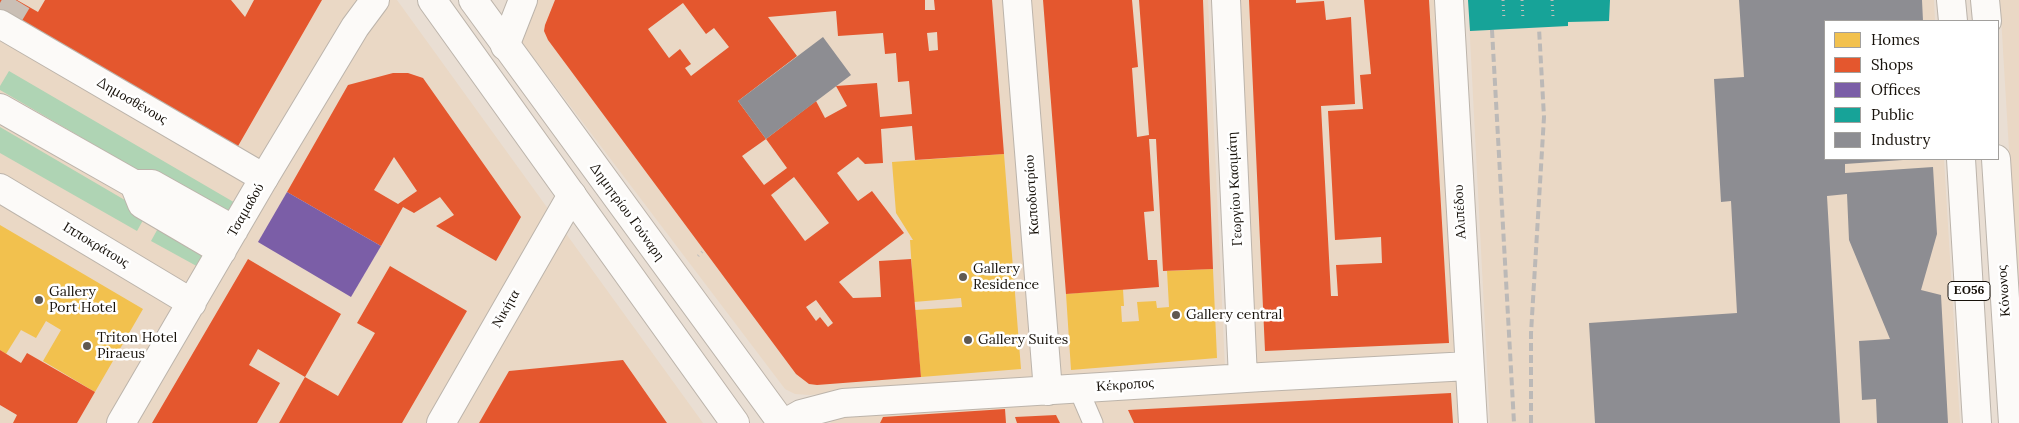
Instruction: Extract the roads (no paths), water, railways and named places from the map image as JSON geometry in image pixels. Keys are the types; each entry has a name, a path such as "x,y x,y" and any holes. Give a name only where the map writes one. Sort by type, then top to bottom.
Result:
{"street":[{"name":"Τσαμαδού","path":"121,423 264,178 355,27 375,0"},
{"path":"432,0 735,423"},
{"name":"Δημητρίου Γούναρη","path":"473,0 783,423"},
{"path":"505,46 524,0"},
{"name":"Καποδιστρίου","path":"1017,0 1048,391"},
{"name":"Γεωργίου Κασιμάτη","path":"1226,0 1243,378"},
{"name":"Αλιπέδου","path":"1449,0 1473,423"},
{"path":"1951,0 1952,20"},
{"path":"1986,0 1987,20"},
{"name":"Δημοσθένους","path":"0,24 264,178"},
{"path":"0,108 134,184 152,184 228,241"},
{"name":"ΕΟ56","path":"1961,160 1977,423"},
{"name":"Κόνωνος","path":"1996,160 2012,423"},
{"name":"Ιπποκράτους","path":"0,188 192,303"},
{"name":"Νικήτα","path":"441,423 572,195"},
{"name":"Κέκροπος","path":"783,423 801,414 843,403 1469,366"}],"lane":[{"path":"1078,388 1093,423"}],"tunnel":[{"path":"3,25 18,0"}],"railway":[{"path":"1531,423 1531,333 1544,117 1539,28"},
{"path":"1492,30 1514,423"}],"place":[{"name":"Gallery Residence","path":"963,277"},
{"name":"Gallery Port Hotel","path":"39,300"},
{"name":"Gallery central","path":"1176,315"},
{"name":"Gallery Suites","path":"968,340"},
{"name":"Triton Hotel Piraeus","path":"87,346"}]}
